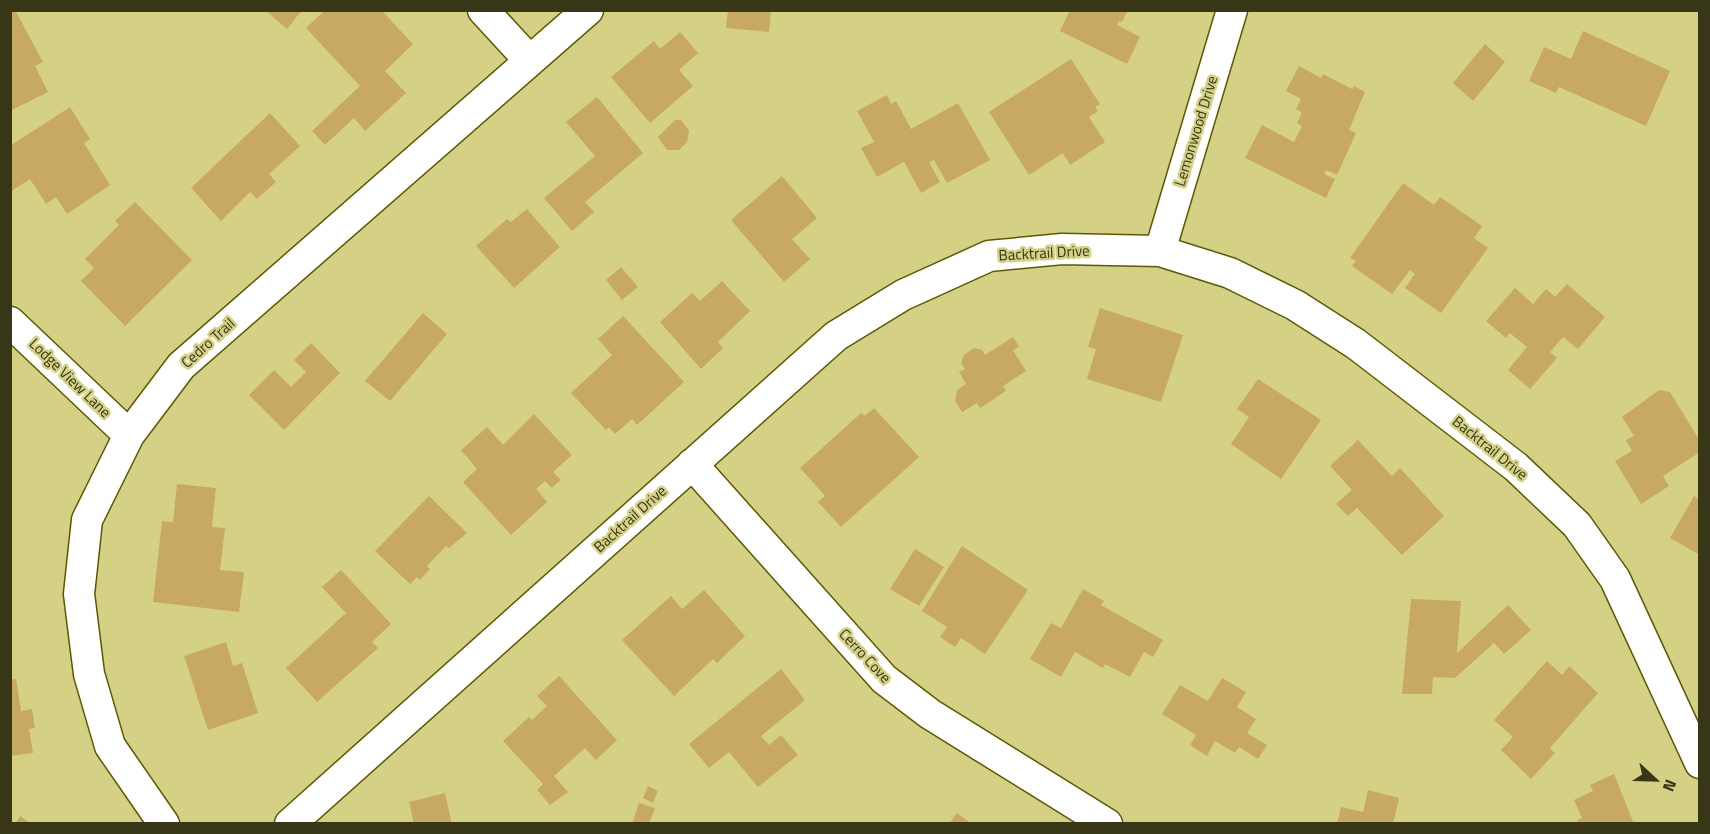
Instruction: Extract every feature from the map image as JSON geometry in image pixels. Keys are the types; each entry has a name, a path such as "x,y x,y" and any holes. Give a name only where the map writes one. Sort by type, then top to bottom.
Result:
{"street":[{"path":"483,10 529,60"},
{"name":"Cedro Trail","path":"164,824 110,746 89,674 79,594 87,520 129,435 181,366 588,10"},
{"name":"Lemonwood Drive","path":"1160,251 1232,10"},
{"name":"Backtrail Drive","path":"290,824 836,336 914,290 989,256 1062,249 1160,251 1230,273 1294,305 1356,344 1516,467 1577,525 1615,579 1700,763"},
{"name":"Lodge View Lane","path":"10,322 129,435"},
{"name":"Cerro Cove","path":"692,464 884,679 930,714 1107,824"}],"building":[{"path":"15,10 43,62 35,66 48,92 10,111 10,13"},
{"path":"265,10 302,10 287,29"},
{"path":"325,10 381,10 413,44 385,71 406,93 365,131 354,118 325,145 312,131 360,86 306,28"},
{"path":"728,10 771,10 769,32 726,28"},
{"path":"1070,10 1128,10 1122,22 1119,21 1117,25 1140,37 1127,64 1060,31"},
{"path":"1583,31 1670,71 1646,126 1559,87 1556,93 1529,81 1544,47 1571,59"},
{"path":"680,32 698,53 679,70 693,86 650,123 611,77 654,41 660,49"},
{"path":"1485,44 1505,62 1473,101 1453,83"},
{"path":"1071,59 1100,104 1095,107 1098,111 1089,117 1105,142 1070,165 1063,153 1029,175 989,112"},
{"path":"1299,66 1321,78 1323,74 1352,89 1354,86 1365,92 1349,130 1356,133 1337,175 1326,170 1324,174 1335,179 1326,198 1245,158 1262,125 1294,142 1302,126 1297,123 1302,113 1296,109 1301,99 1286,91"},
{"path":"887,95 891,104 896,101 911,129 958,103 990,160 947,183 934,160 929,162 940,182 921,193 904,162 877,177 861,148 874,142 857,111"},
{"path":"597,97 643,153 585,202 594,212 572,231 544,198 595,156 566,122"},
{"path":"70,107 90,139 84,143 110,185 67,214 56,197 46,204 30,179 10,192 10,146"},
{"path":"270,113 300,146 269,174 276,182 257,199 250,192 221,221 191,188"},
{"path":"675,120 681,120 689,130 687,142 679,150 667,150 658,137"},
{"path":"782,176 817,218 792,239 810,259 784,282 731,220"},
{"path":"1403,183 1434,205 1440,197 1482,226 1474,238 1488,248 1441,313 1405,288 1415,274 1410,270 1392,294 1352,266 1356,261 1350,258"},
{"path":"135,202 192,260 125,326 81,281 94,268 85,259 119,225 115,221"},
{"path":"527,209 560,247 514,288 476,246 507,219 511,222"},
{"path":"621,267 638,287 622,300 606,280"},
{"path":"722,281 750,311 718,342 723,348 701,369 660,322 692,293 700,301"},
{"path":"1567,284 1605,317 1578,349 1563,337 1550,352 1557,358 1530,389 1508,370 1527,347 1510,333 1506,338 1486,321 1515,288 1533,304 1546,289 1555,297"},
{"path":"1100,308 1183,335 1161,402 1087,379 1096,349 1088,347"},
{"path":"423,313 447,334 390,401 365,381"},
{"path":"623,316 684,382 637,425 632,419 615,434 609,427 606,430 571,393 612,355 598,339"},
{"path":"1013,337 1019,347 1013,350 1026,371 1003,386 1006,391 980,408 977,403 962,412 955,401 957,390 966,384 959,372 965,369 961,363 964,355 974,348 982,350 985,355"},
{"path":"311,343 340,373 284,430 249,395 274,370 291,387 306,372 294,360"},
{"path":"1258,379 1321,420 1281,479 1231,444 1249,417 1237,409"},
{"path":"1659,390 1670,392 1700,441 1700,452 1663,476 1669,486 1641,504 1615,461 1632,451 1626,440 1634,436 1622,417"},
{"path":"874,408 919,457 841,527 818,502 825,496 800,468 861,413 865,416"},
{"path":"534,414 572,455 553,472 561,480 552,488 545,481 536,489 547,502 511,535 463,482 477,469 461,450 487,427 503,445"},
{"path":"1358,440 1392,476 1400,468 1444,516 1402,555 1357,508 1348,516 1336,504 1352,490 1330,466"},
{"path":"177,484 216,488 212,527 225,528 220,570 244,572 239,612 153,602 162,521 173,522"},
{"path":"429,496 467,533 449,548 446,546 427,566 430,569 420,580 417,577 410,584 375,551"},
{"path":"1694,496 1700,500 1700,555 1670,538"},
{"path":"962,546 1028,590 985,654 961,638 955,647 940,637 947,627 922,611"},
{"path":"915,549 944,567 919,606 890,589"},
{"path":"341,570 391,624 372,642 378,648 317,702 286,668 346,613 322,587"},
{"path":"1083,589 1104,601 1101,605 1163,640 1153,657 1144,652 1130,677 1105,664 1103,668 1075,652 1061,677 1030,659 1051,623 1061,628"},
{"path":"704,590 745,636 717,663 713,659 674,696 622,640 671,596 682,609"},
{"path":"1411,599 1461,601 1457,653 1508,605 1531,630 1504,654 1494,643 1455,678 1433,677 1432,694 1402,694"},
{"path":"226,642 233,666 242,663 258,713 208,730 184,656"},
{"path":"1547,661 1562,675 1569,666 1598,693 1550,748 1555,753 1531,779 1501,750 1513,737 1494,720"},
{"path":"781,669 805,700 761,736 769,745 781,735 798,755 758,787 729,752 709,768 689,744"},
{"path":"559,676 617,740 596,760 585,748 554,776 568,792 550,805 537,790 543,784 503,741 529,717 532,720 547,706 537,696"},
{"path":"1222,678 1246,692 1237,707 1256,719 1247,733 1267,745 1258,759 1239,747 1235,753 1215,741 1207,756 1190,745 1196,735 1162,714 1180,685 1208,701"},
{"path":"16,679 21,711 32,709 35,728 29,729 33,753 10,756 10,680"},
{"path":"1614,774 1634,824 1579,824 1577,820 1582,818 1574,800 1593,791 1590,785"},
{"path":"648,786 658,791 653,803 643,798"},
{"path":"1368,790 1399,798 1393,824 1337,824 1341,807 1363,812"},
{"path":"445,793 452,824 414,824 409,802"},
{"path":"639,803 655,808 649,824 632,824"},
{"path":"957,813 972,824 949,824"},
{"path":"20,816 32,824 15,824"}]}
